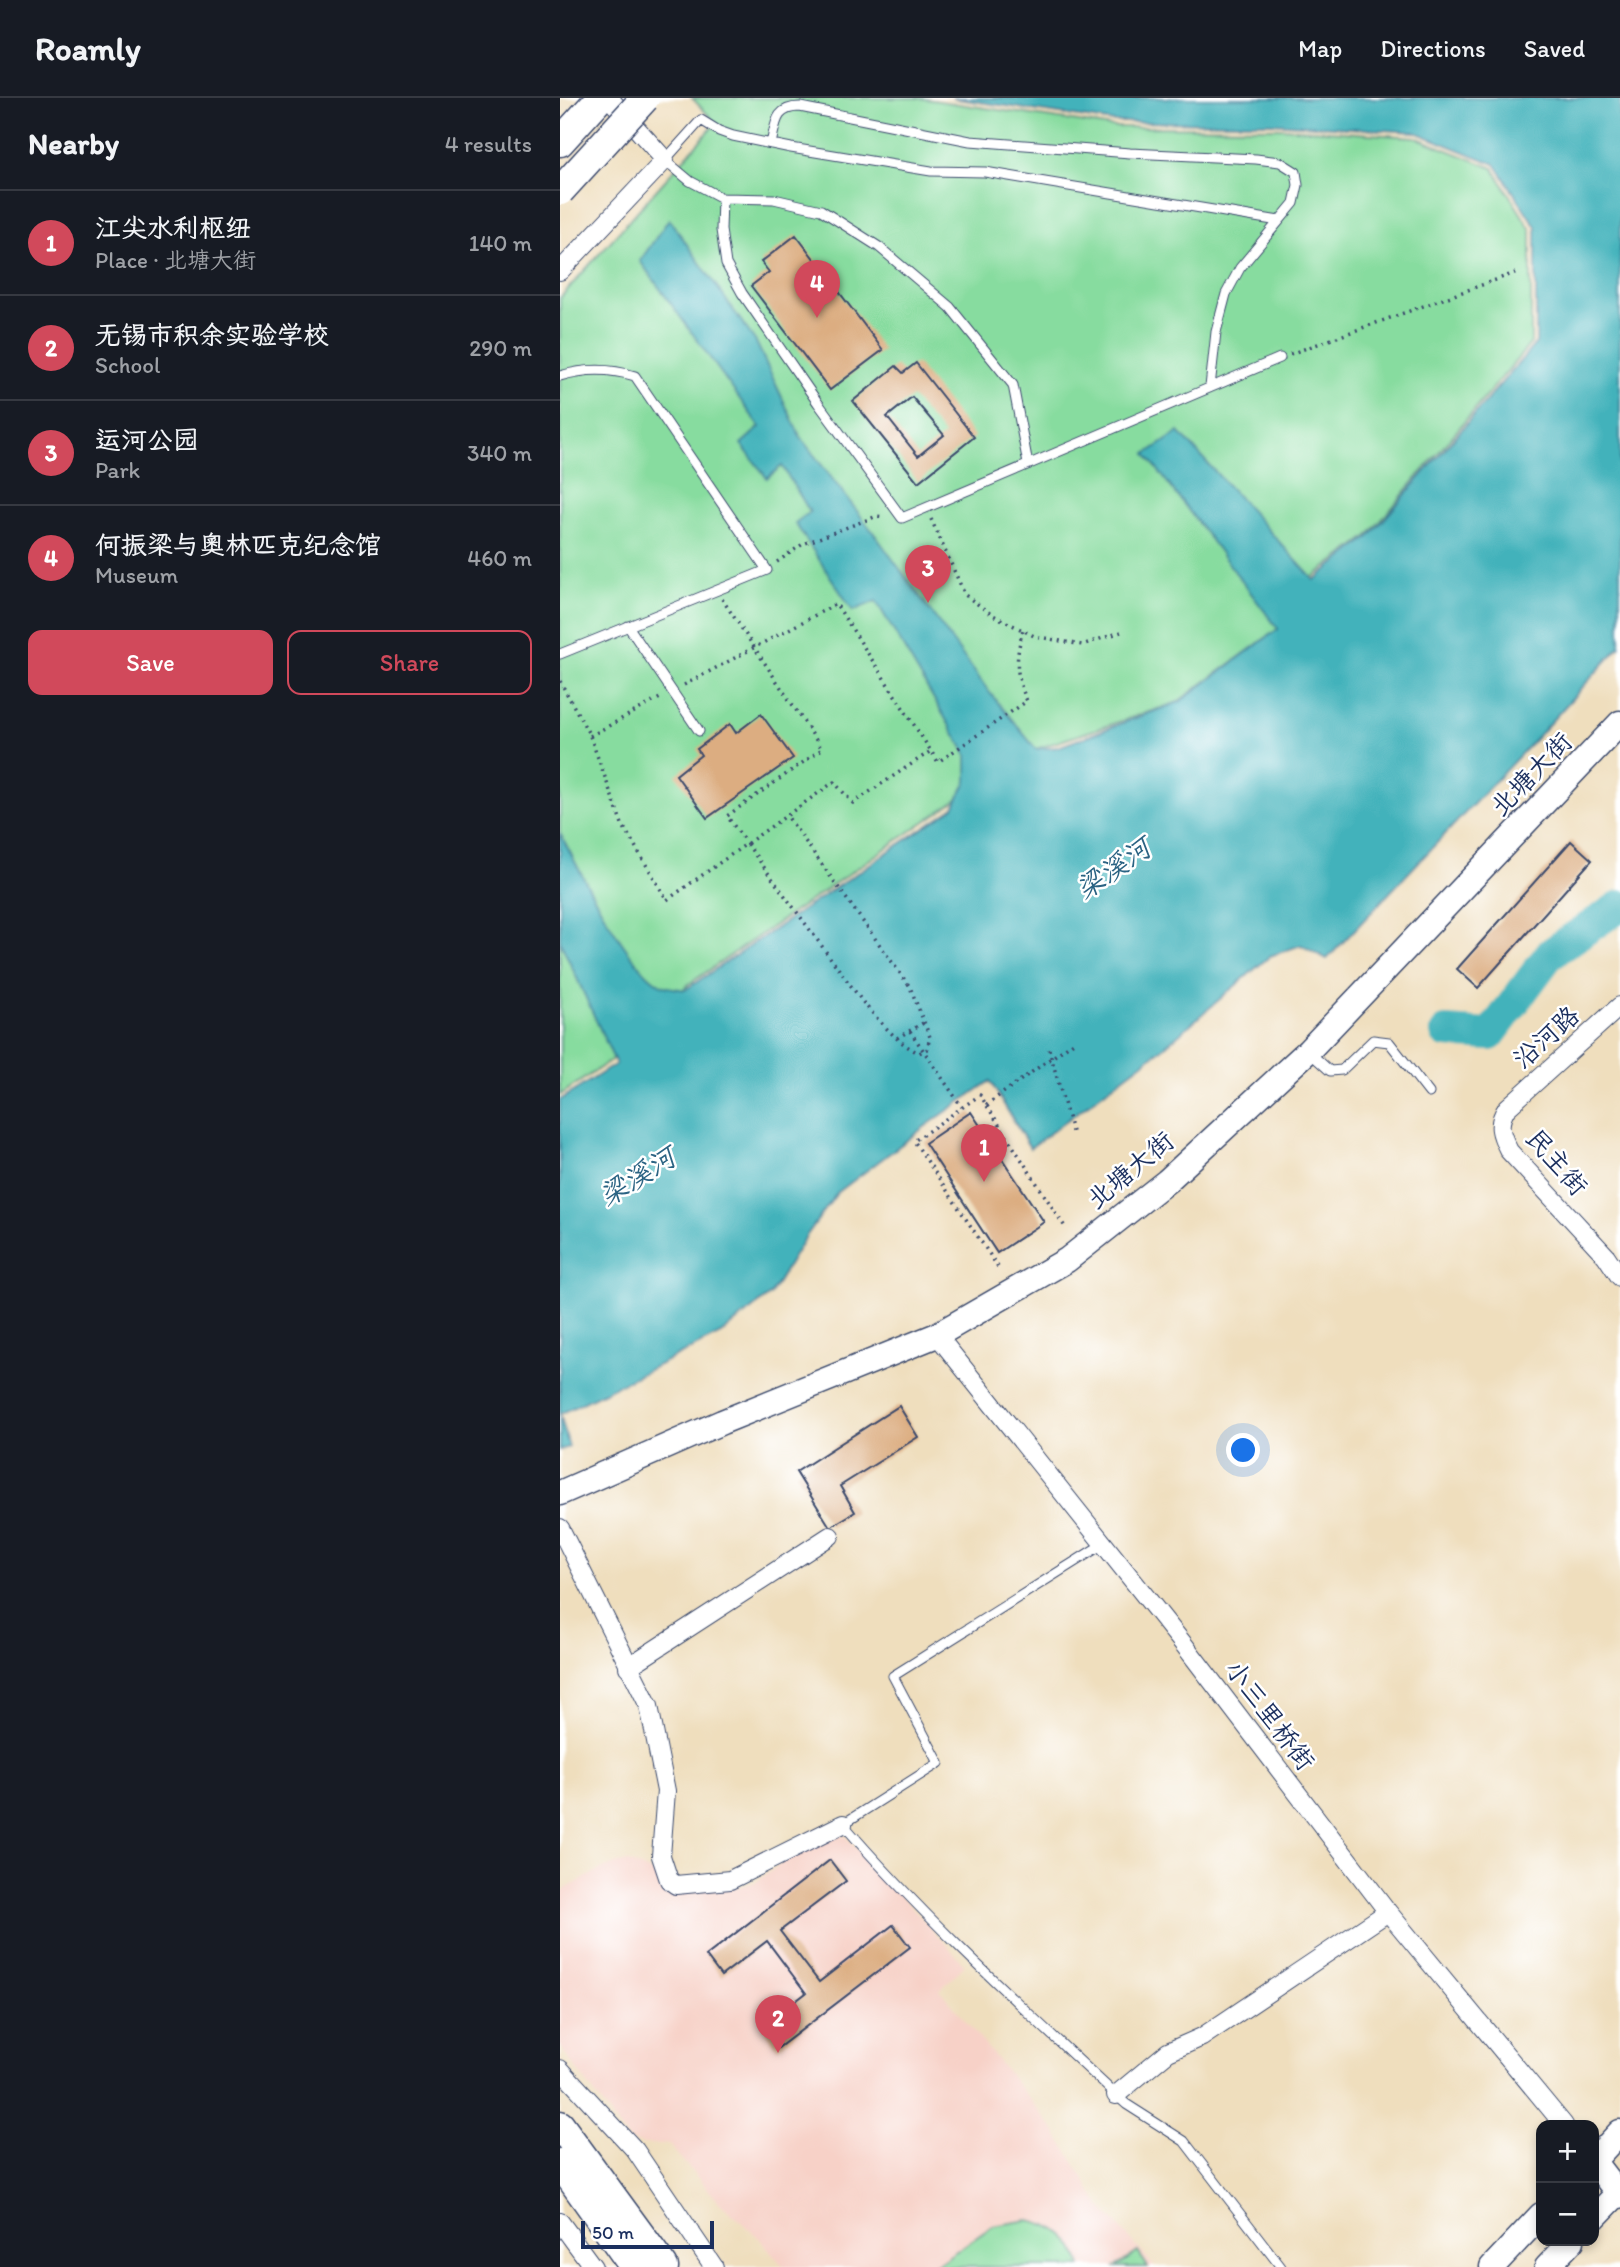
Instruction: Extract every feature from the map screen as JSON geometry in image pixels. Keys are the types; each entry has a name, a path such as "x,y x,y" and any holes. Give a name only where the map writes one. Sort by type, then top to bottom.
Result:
{"main road":[{"path":"560,142 600,98"},
{"path":"560,191 645,98"},
{"name":"北塘大街","path":"560,1493 722,1422 937,1335 1067,1260 1167,1181 1308,1051 1620,723"},
{"path":"560,2125 664,2267"},
{"path":"1599,2155 1620,2132"},
{"path":"560,2164 634,2267"},
{"path":"1599,2167 1619,2193 1599,2213"},
{"path":"1492,2267 1536,2220"},
{"path":"1547,2267 1567,2246"}],"street":[{"path":"560,271 665,160 609,98"},
{"name":"沿河路","path":"1507,1108 1620,1006"},
{"name":"民主街","path":"1507,1108 1500,1118 1500,1133 1509,1151 1606,1256 1620,1277"},
{"name":"小三里桥街","path":"937,1335 1185,1646 1388,1912 1560,2120"},
{"path":"560,1528 649,1706 666,1791 660,1856 669,1880 676,1885 730,1880 843,1824"},
{"path":"628,1667 830,1536"},
{"path":"1116,2095 1168,2052 1202,2037 1388,1912"},
{"path":"560,2069 635,2150 714,2267"},
{"path":"560,2222 593,2267"}],"lane":[{"path":"771,144 780,114 788,107 800,107 970,141 1280,162 1296,172 1298,185 1294,203 1240,268 1226,294 1216,332 1210,387"},
{"path":"1028,464 1013,386 950,307 879,247 821,210 774,199 722,198 691,181 665,160 701,120 719,131 771,144 931,171 985,172 1279,221"},
{"path":"722,198 721,230 726,264 741,293 902,518 1280,358"},
{"path":"560,376 610,369 635,376 767,569 560,653"},
{"path":"628,626 699,731"},
{"path":"1308,1051 1330,1071 1342,1070 1373,1040 1389,1042 1429,1093"},
{"path":"1103,1544 893,1676 939,1763 843,1824 962,1951 1116,2095 1184,2141 1281,2267"}],"path":[{"path":"1280,358 1516,273"},
{"path":"925,508 965,595 991,614 1034,636 1082,645 1121,632"},
{"path":"767,569 803,544 877,516"},
{"path":"716,590 822,749 727,816 865,1005 897,1038 919,1053 927,1049 930,1037 910,987 787,816"},
{"path":"590,736 836,604 938,761 1027,701 1018,681 1017,651 1023,630"},
{"path":"560,681 590,736 622,824 667,900 834,782 853,803 931,751"},
{"path":"897,1038 925,1022"},
{"path":"910,1031 962,1107"},
{"path":"986,1105 1075,1041"},
{"path":"1049,1049 1073,1135"},
{"path":"998,1266 914,1140 980,1095 1065,1227"}],"shaded area":[{"path":"819,1836 845,1836 965,1965 940,1990 1054,2129 1099,2204 1155,2267 784,2267 759,2238 721,2204 668,2144 643,2144 628,2139 560,2047 560,1892 598,1871 618,1863 629,1862 660,1876 704,1889 731,1889 756,1882"}],"green space":[{"path":"692,98 919,98 1112,127 1281,128 1415,137 1493,168 1531,230 1531,343 1368,536 1313,577 1278,629 1176,703 1036,749 950,804 689,984 610,1061 560,1095 560,298 716,123"},
{"path":"1028,2220 1047,2225 1063,2234 1074,2248 1081,2267 933,2267 993,2226"},
{"path":"1138,2252 1148,2267 1116,2267"}],"water":[{"name":"梁溪河","path":"952,98 1620,98 1620,646 1327,959 1301,945 1270,956 1164,1047 1030,1148 990,1081 837,1193 802,1242 771,1294 721,1334 560,1414 560,1100 616,1064 560,941 560,833 604,914 631,956 658,983 685,990 954,807 967,781 967,755 876,601 853,611 795,523 810,512 782,466 767,478 741,444 760,427 640,261 669,219 756,342 801,438 990,693 1036,749 1058,747 1179,702 1278,629 1146,454 1179,432 1314,580 1369,537 1536,343 1536,227 1495,164 1415,132 1270,123 1114,122"},
{"path":"560,1414 569,1447 560,1450"}],"building":[{"path":"796,235 883,350 830,390 751,286 769,272 761,262"},
{"path":"916,363 974,437 918,482 853,401 896,366 903,373","holes":["912,397 944,435 918,456 887,417"]},
{"path":"761,714 793,758 707,818 676,775 701,755 697,749 730,724 736,733"},
{"path":"1571,841 1592,860 1478,988 1457,969"},
{"path":"971,1112 1044,1222 997,1253 925,1143"},
{"path":"899,1406 918,1437 840,1486 855,1512 830,1527 796,1472"},
{"path":"830,1860 846,1881 780,1931 819,1982 893,1925 910,1947 778,2048 762,2027 806,1993 767,1941 721,1976 706,1956"}],"waterway":[{"path":"1446,1032 1490,1035 1550,954 1620,906"}],"place":[{"name":"何振梁与奥林匹克纪念馆","path":"817,318"},
{"name":"运河公园","path":"928,603"},
{"name":"江尖水利枢纽","path":"984,1182"},
{"name":"无锡市积余实验学校","path":"778,2053"}]}
